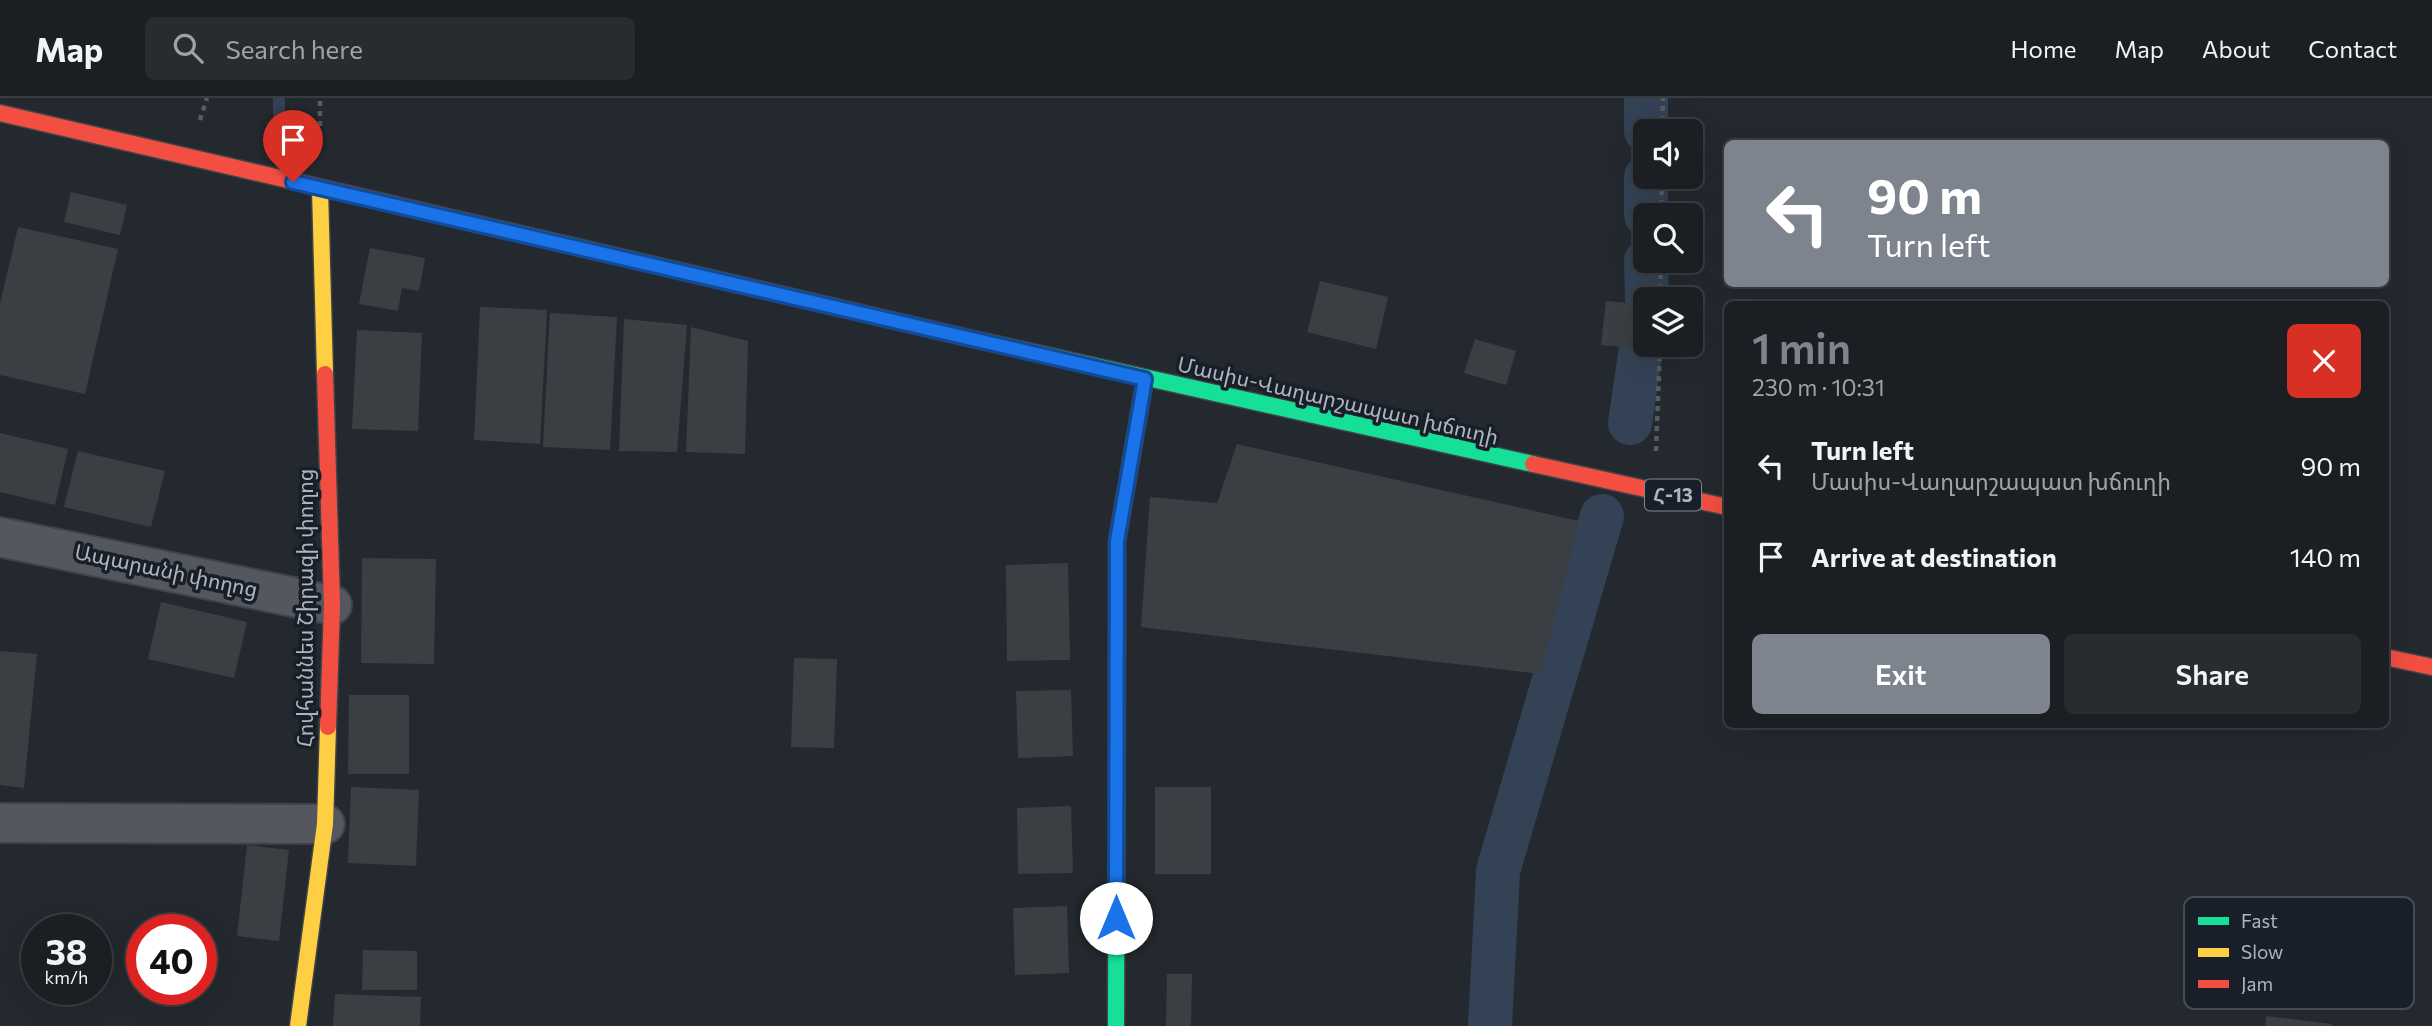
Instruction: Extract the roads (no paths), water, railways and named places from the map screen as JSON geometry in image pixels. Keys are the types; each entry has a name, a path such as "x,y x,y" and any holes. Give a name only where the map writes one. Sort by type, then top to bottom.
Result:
{"main road":[{"name":"Մասիս-Վաղարշապատ խճուղի","path":"0,113 1145,379 1724,506"},
{"name":"Հովհաննես Շիրազի փողոց","path":"298,1026 325,824 332,605 320,189"},
{"path":"1116,1026 1117,541 1145,379"},
{"path":"2389,657 2432,667"}],"street":[{"name":"Ապարանի փողոց","path":"0,537 332,605"},
{"path":"0,823 325,824"}],"waterway":[{"path":"279,98 279,116"},
{"path":"1646,98 1646,119"},
{"path":"1646,189 1646,203"},
{"path":"1646,273 1647,287"},
{"path":"1630,423 1640,357"},
{"path":"1490,1026 1498,871 1602,516"}]}
